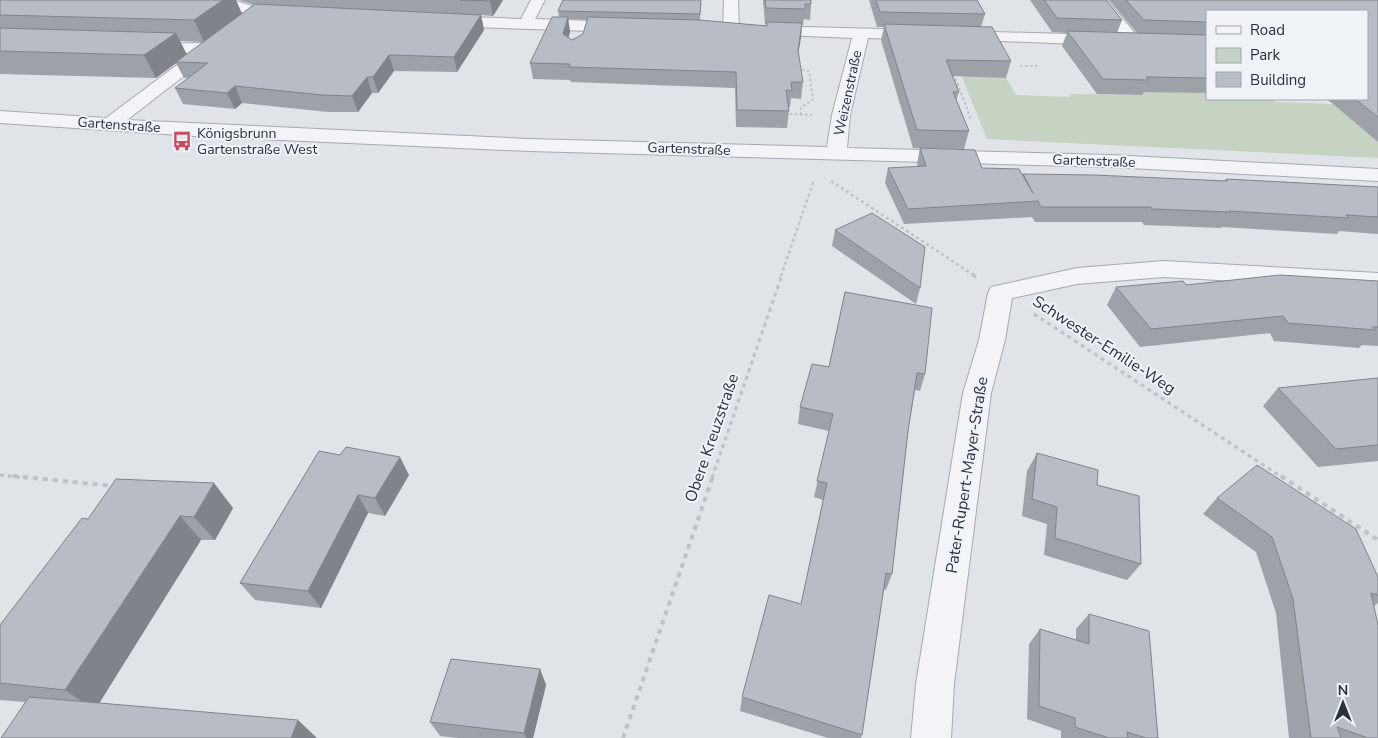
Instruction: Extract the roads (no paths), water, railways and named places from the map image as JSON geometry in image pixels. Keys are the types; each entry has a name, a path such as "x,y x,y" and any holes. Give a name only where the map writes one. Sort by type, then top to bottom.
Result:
{"street":[{"path":"519,29 538,0"},
{"path":"730,30 731,0"},
{"path":"1099,0 1133,40"},
{"path":"228,1 257,12 303,14"},
{"path":"242,24 257,12"},
{"path":"431,20 472,18 519,29 579,34 639,28"},
{"name":"Weizenstraße","path":"712,30 1150,41"},
{"name":"Weizenstraße","path":"836,153 841,115 861,34"},
{"path":"110,124 215,44 130,46"},
{"name":"Gartenstraße","path":"0,117 519,144 1110,161 1378,175"},
{"name":"Pater-Rupert-Mayer-Straße","path":"931,738 934,684 977,393 992,340 1000,292 1077,276 1164,269 1378,281"}],"place":[{"name":"Königsbrunn Gartenstraße West","path":"182,141"}]}
